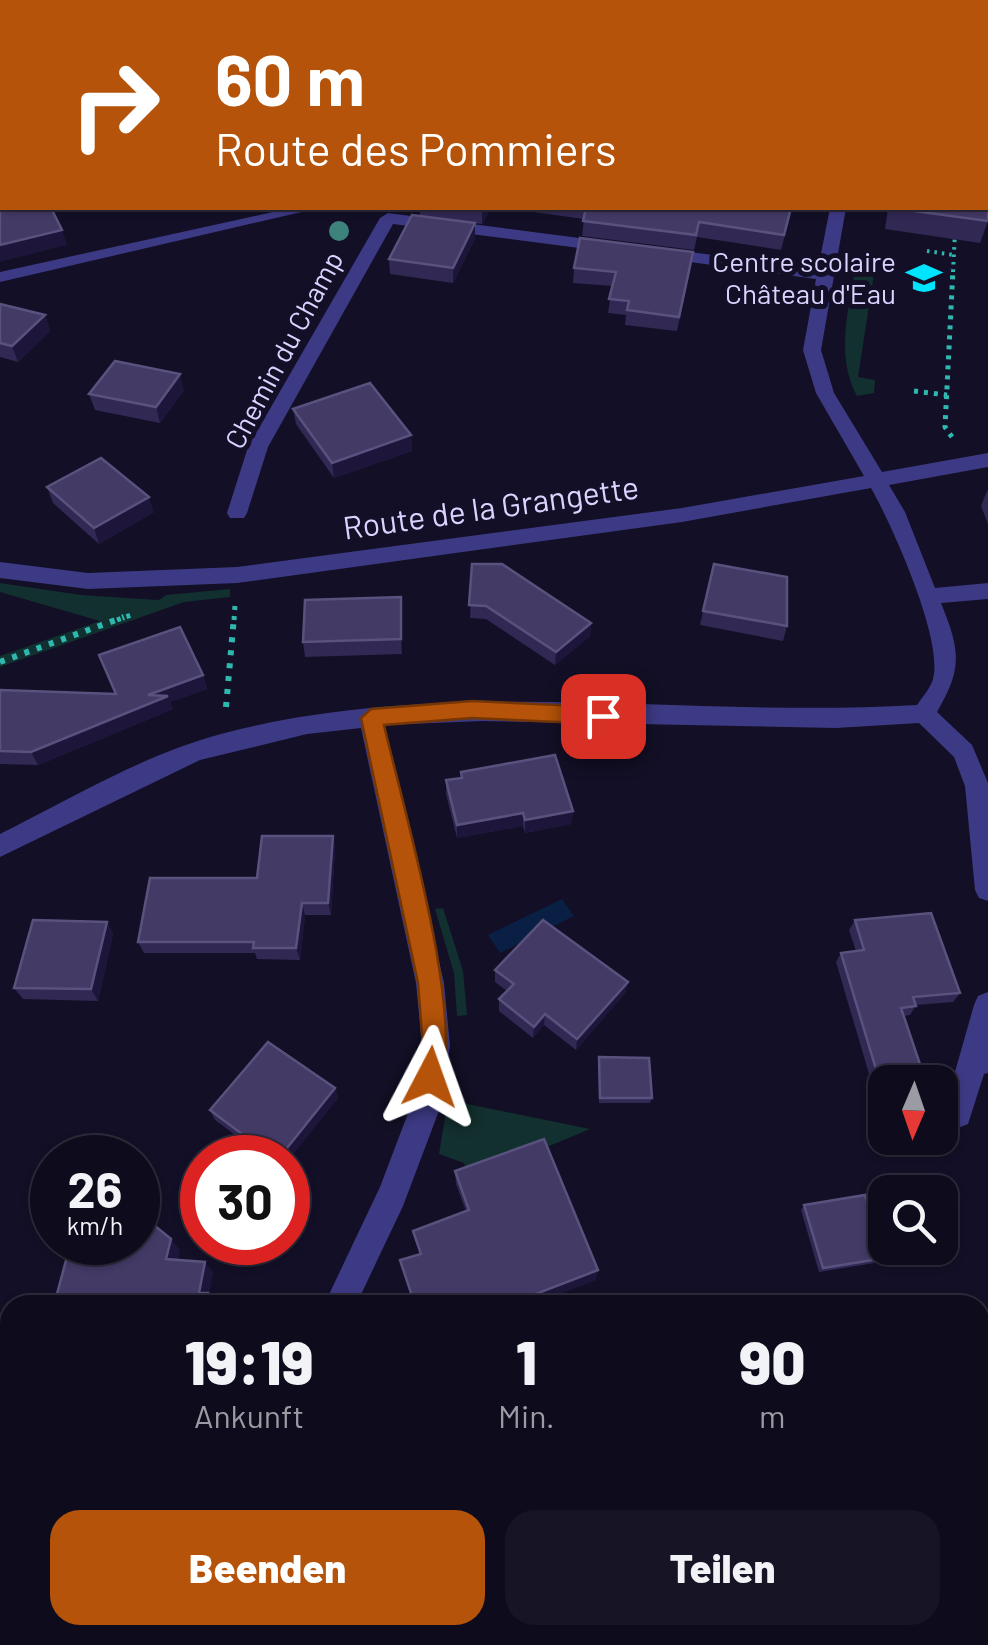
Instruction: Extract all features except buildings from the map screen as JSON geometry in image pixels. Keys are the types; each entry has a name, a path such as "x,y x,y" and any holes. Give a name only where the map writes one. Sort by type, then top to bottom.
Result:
{"street":[{"name":"Chemin du Champ","path":"0,277 302,210"},
{"path":"838,210 812,350 825,393 895,512 943,635 946,680 924,714"},
{"name":"Chemin du Champ","path":"236,512 258,447 390,213 625,249"},
{"path":"645,252 823,275"},
{"name":"Route de la Grangette","path":"0,570 88,581 237,575 682,515 979,461"},
{"path":"930,596 988,592"},
{"path":"0,846 170,760 223,743 293,728 472,710 852,721 924,714 964,752 977,786 988,890"},
{"path":"345,1295 392,1196 425,1108 436,1046 430,983 371,718"},
{"path":"958,1114 981,1060 988,1005"}],"path":[{"path":"956,222 945,427 979,461"},
{"path":"926,251 954,255"},
{"path":"914,391 947,395"},
{"path":"223,743 237,575"},
{"path":"0,662 156,606 183,580"}],"green space":[{"path":"857,259 876,261 858,377 875,380 874,393 857,396 850,380 845,346"},
{"path":"0,583 81,595 159,600 166,595 230,589 230,597 184,602 0,667 0,656 100,621 0,592"},
{"path":"443,908 463,971 467,1015 457,1016 454,973 435,909"},
{"path":"448,1100 590,1129 470,1179 464,1163 439,1154"}],"water":[{"path":"562,899 574,916 500,953 488,935"}],"place":[{"name":"Centre scolaire Château d'Eau","path":"924,278"}],"route":[{"path":"430,1077 436,1046 430,983 371,718 472,710 603,716"}]}
